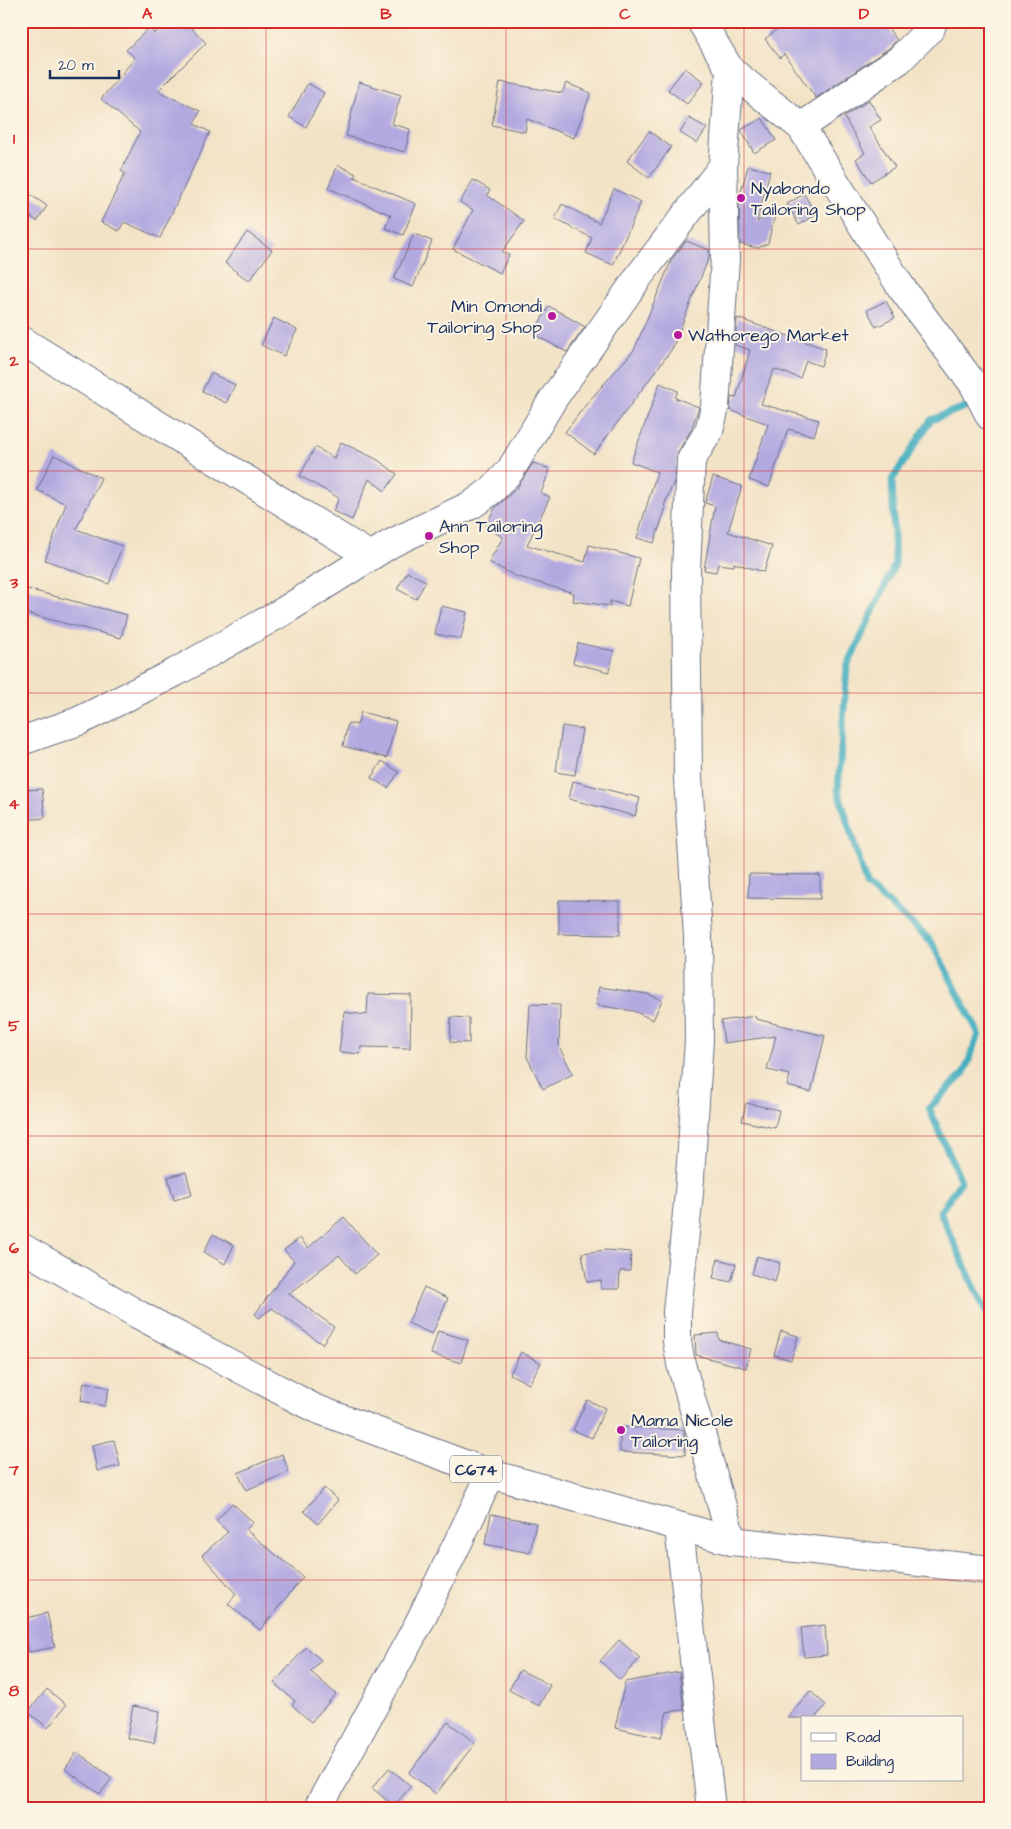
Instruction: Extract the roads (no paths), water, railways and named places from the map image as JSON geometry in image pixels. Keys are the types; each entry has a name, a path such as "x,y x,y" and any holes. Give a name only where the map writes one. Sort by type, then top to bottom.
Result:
{"street":[{"path":"701,21 730,70 800,127 901,287 974,385 990,416"},
{"path":"800,127 899,60 931,28 933,21"},
{"path":"719,1538 722,1506 681,1364 677,1312 690,1193 699,1040 698,936 688,778 686,571 691,460 709,431 715,407 725,259 723,166 730,70"},
{"path":"21,741 79,721 176,672 284,611 390,544 473,504 492,490 510,471 553,399 634,282 723,166"},
{"path":"21,340 370,556"},
{"name":"C674","path":"21,1247 139,1315 314,1408 491,1474 719,1538 981,1569"},
{"path":"318,1808 418,1623 491,1474"},
{"path":"679,1528 711,1808"}],"waterway":[{"path":"978,402 931,420 892,480 895,564 847,667 838,790 866,884 931,941 979,1034 964,1073 929,1108 961,1181 940,1212 990,1321"}],"place":[{"name":"Nyabondo Tailoring Shop","path":"741,198"},
{"name":"Min Omondi Tailoring Shop","path":"552,316"},
{"name":"Wathorego Market","path":"678,335"},
{"name":"Ann Tailoring Shop","path":"429,536"},
{"name":"Mama Nicole Tailoring","path":"621,1430"}]}
